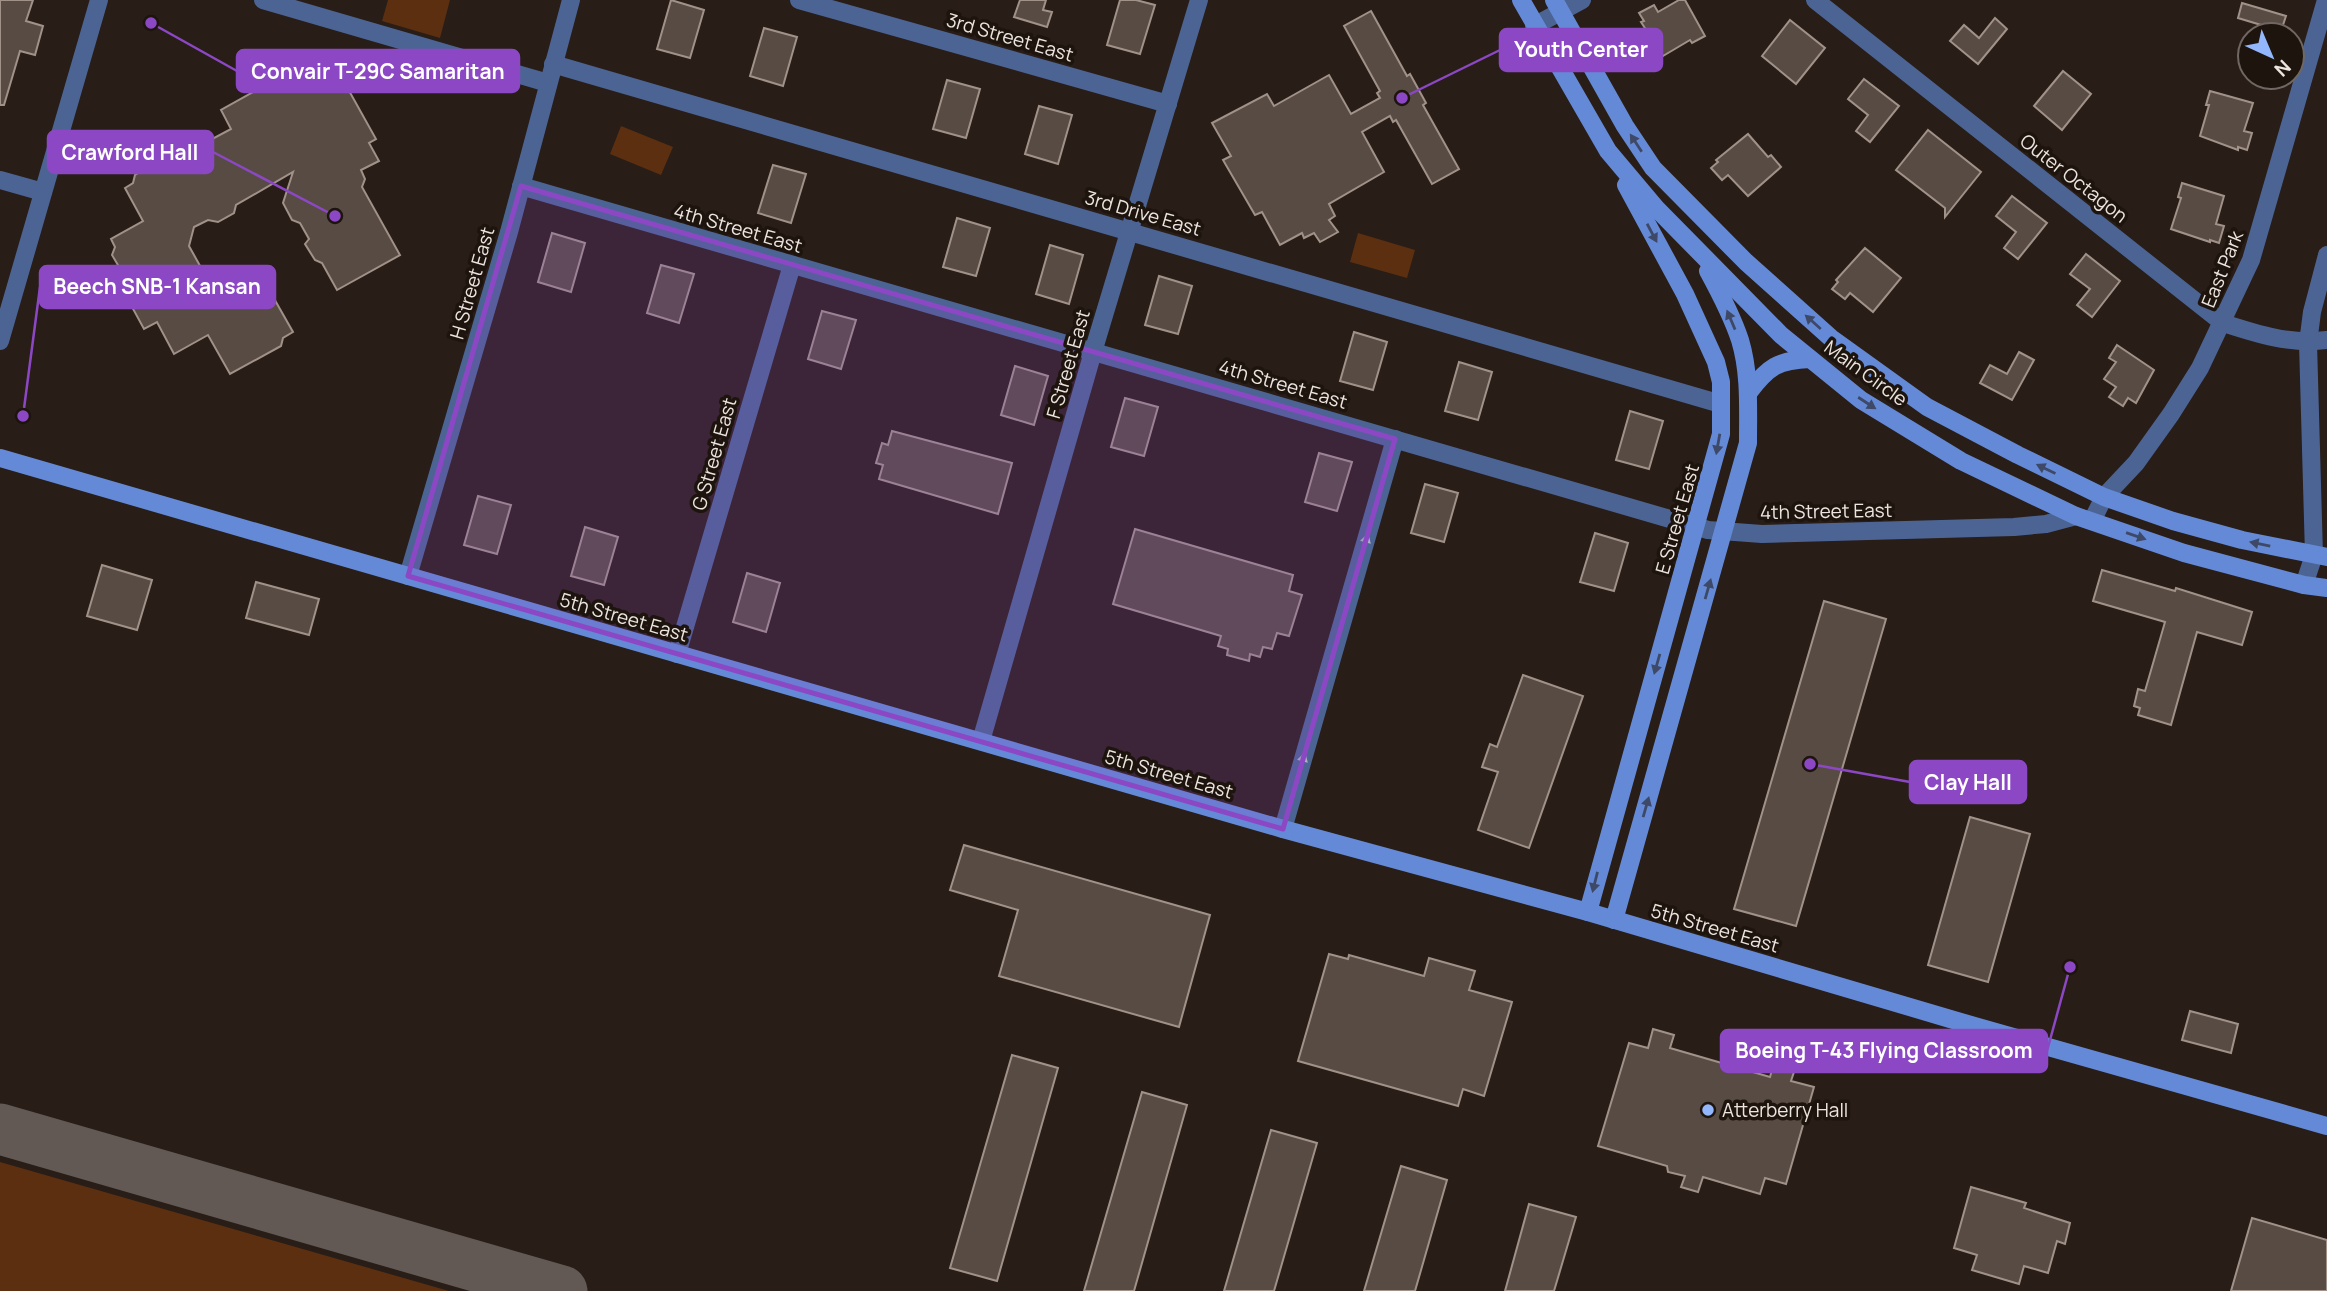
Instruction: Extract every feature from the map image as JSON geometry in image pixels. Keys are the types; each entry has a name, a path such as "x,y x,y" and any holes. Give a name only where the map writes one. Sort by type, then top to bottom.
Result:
{"street":[{"path":"0,341 99,0"},
{"path":"263,0 548,83"},
{"name":"H Street East","path":"408,576 521,186 571,0"},
{"name":"3rd Street East","path":"799,0 1168,104"},
{"name":"F Street East","path":"981,741 1093,352 1199,0"},
{"name":"Main Circle","path":"1521,0 1608,151 1656,208 1781,335 1861,400 1961,461 2084,518 2184,553 2304,585 2327,588"},
{"path":"1535,26 1558,6 1582,0"},
{"name":"Outer Octagon","path":"1815,0 2223,323 2266,336 2308,343 2327,340"},
{"name":"East Park","path":"2084,518 2136,463 2171,414 2200,368 2223,323 2252,260 2325,1"},
{"name":"Main Circle","path":"1558,6 1625,126 1653,168 1755,270 1831,338 1927,407 2018,456 2104,497 2172,521 2242,540 2320,556"},
{"name":"3rd Drive East","path":"553,64 1721,404"},
{"name":"E Street East","path":"1588,912 1718,448 1721,404 1721,382 1706,335 1608,151"},
{"path":"1614,920 1748,443 1749,392 1740,341 1723,300 1653,168"},
{"path":"0,180 43,192"},
{"name":"4th Street East","path":"521,186 1724,532 1762,534 2046,524 2084,518"},
{"path":"2327,255 2312,312 2308,343 2320,556 2304,585 2327,602"},
{"name":"G Street East","path":"677,654 792,265"},
{"path":"1749,392 1765,371 1787,360 1810,359"},
{"path":"1283,829 1395,439"},
{"name":"5th Street East","path":"0,458 1283,829 1588,912 2327,1126"},
{"path":"2046,524 2050,503"}],"highlighted area":[{"path":"521,186 1395,439 1283,829 408,576"}],"shaded area":[{"path":"388,0 450,0 440,38 382,21"},
{"path":"621,126 673,147 661,175 610,154"},
{"path":"1358,233 1415,250 1407,278 1350,262"},
{"path":"0,1162 449,1291 0,1291"}],"building":[{"path":"0,0 33,0 26,21 43,26 35,55 20,51 4,105 0,105"},
{"path":"671,0 704,10 690,58 657,49"},
{"path":"1020,0 1046,0 1043,10 1052,12 1047,27 1014,17"},
{"path":"1120,0 1136,0 1155,5 1140,54 1107,45"},
{"path":"1679,0 1685,0 1705,36 1692,43 1690,40 1663,56 1641,22 1644,21 1639,13 1654,5 1658,12"},
{"path":"2242,3 2286,16 2284,21 2248,21 2238,18"},
{"path":"1371,11 1407,76 1410,74 1426,103 1423,105 1459,169 1432,184 1396,120 1393,122 1390,116 1362,132 1384,172 1329,204 1335,216 1329,220 1338,232 1320,242 1314,233 1304,238 1302,233 1280,245 1262,212 1255,215 1223,160 1231,156 1212,123 1267,94 1274,106 1329,75 1351,114 1380,98 1377,93 1380,91 1344,26"},
{"path":"1995,18 2007,29 1978,64 1950,41 1964,25 1979,38"},
{"path":"1790,20 1825,48 1796,84 1762,56"},
{"path":"764,28 797,37 783,86 750,76"},
{"path":"321,54 332,75 338,71 376,139 369,143 379,161 361,170 365,179 362,187 400,255 337,290 322,263 315,260 305,244 309,239 300,223 292,220 283,203 293,172 236,205 234,213 218,222 208,220 194,227 189,246 214,291 241,275 249,277 259,272 293,332 283,338 281,346 230,374 208,335 174,354 157,322 144,329 126,296 154,281 122,272 112,255 115,247 111,239 143,221 125,188 133,183 135,175 152,165 161,167 175,160 177,151 195,142 203,144 231,129 221,110"},
{"path":"2063,71 2091,94 2062,130 2034,106"},
{"path":"1864,79 1899,106 1870,142 1856,131 1868,115 1848,99"},
{"path":"947,80 980,89 966,138 933,129"},
{"path":"2210,91 2253,103 2244,131 2252,133 2247,150 2238,147 2238,150 2200,136"},
{"path":"1039,106 1072,115 1058,164 1025,154"},
{"path":"1928,130 1981,172 1945,217 1945,208 1896,170"},
{"path":"1748,134 1768,157 1771,155 1781,167 1748,196 1728,175 1722,180 1711,168 1718,162 1716,160"},
{"path":"773,165 806,174 791,223 758,213"},
{"path":"2182,183 2224,196 2216,224 2224,226 2219,243 2171,229 2181,198 2178,197"},
{"path":"2012,196 2047,223 2018,259 2004,248 2016,232 1996,216"},
{"path":"957,218 990,228 976,276 943,267"},
{"path":"552,233 585,243 571,292 538,282"},
{"path":"1050,245 1083,255 1069,304 1036,294"},
{"path":"1865,248 1901,278 1873,312 1850,293 1845,299 1832,289 1838,282 1836,280"},
{"path":"2086,254 2120,281 2092,317 2077,305 2090,289 2070,274"},
{"path":"661,265 694,274 679,323 647,313"},
{"path":"1159,276 1192,286 1178,334 1145,325"},
{"path":"822,311 856,320 841,369 808,359"},
{"path":"1354,332 1387,342 1373,390 1340,381"},
{"path":"2117,345 2154,370 2136,403 2128,398 2123,406 2109,397 2116,387 2104,379 2116,362 2109,358"},
{"path":"2019,352 2034,360 2012,400 1980,383 1990,365 2007,374"},
{"path":"1459,362 1492,372 1478,420 1445,411"},
{"path":"1015,366 1048,376 1034,425 1001,415"},
{"path":"1125,398 1158,407 1144,456 1111,447"},
{"path":"1630,411 1663,421 1649,469 1616,460"},
{"path":"892,431 1012,463 998,514 879,479 883,465 876,463 882,443 888,445"},
{"path":"1319,453 1352,462 1337,511 1305,502"},
{"path":"1425,484 1458,493 1444,542 1411,533"},
{"path":"478,496 511,505 497,554 464,545"},
{"path":"585,527 618,537 604,585 571,576"},
{"path":"1135,529 1293,575 1289,591 1302,595 1289,636 1277,633 1272,649 1263,647 1260,657 1250,654 1249,661 1227,655 1228,649 1218,646 1221,636 1113,604"},
{"path":"1595,533 1628,543 1614,591 1580,582"},
{"path":"102,565 152,580 137,630 87,616"},
{"path":"2102,570 2175,591 2176,588 2252,612 2242,645 2197,632 2171,725 2138,715 2140,708 2134,706 2138,689 2145,691 2165,622 2093,601"},
{"path":"747,573 780,583 766,632 733,622"},
{"path":"256,582 319,599 309,635 246,618"},
{"path":"1824,601 1886,619 1796,926 1734,909"},
{"path":"1523,675 1583,696 1529,848 1478,830 1498,772 1482,767 1490,744 1497,747"},
{"path":"1970,817 2030,834 1988,982 1928,965"},
{"path":"964,845 1210,915 1179,1027 999,976 1018,910 950,890"},
{"path":"1329,954 1348,959 1349,955 1424,976 1429,958 1475,971 1469,990 1512,1002 1484,1096 1463,1089 1458,1106 1298,1061"},
{"path":"2190,1011 2238,1024 2231,1053 2182,1040"},
{"name":"Atterberry Hall","path":"1653,1029 1674,1035 1670,1048 1770,1077 1774,1063 1795,1069 1791,1081 1814,1087 1786,1184 1765,1178 1760,1194 1703,1177 1698,1192 1681,1187 1685,1176 1668,1172 1667,1166 1598,1146 1629,1043 1648,1048"},
{"path":"1012,1055 1058,1068 997,1281 950,1268"},
{"path":"1142,1092 1187,1105 1134,1291 1084,1291"},
{"path":"1271,1130 1317,1143 1274,1291 1224,1291"},
{"path":"1401,1166 1447,1180 1415,1291 1364,1291"},
{"path":"1971,1187 2026,1203 2024,1208 2070,1223 2065,1244 2057,1241 2048,1273 2024,1266 2019,1284 1972,1270 1977,1255 1954,1248"},
{"path":"1529,1204 1576,1217 1554,1291 1505,1291"},
{"path":"2252,1218 2327,1240 2327,1291 2231,1291"}],"taxiway":[{"path":"0,1129 562,1291"}],"place":[{"name":"Convair T-29C Samaritan","path":"151,23"},
{"name":"Youth Center","path":"1402,98"},
{"name":"Crawford Hall","path":"335,216"},
{"name":"Beech SNB-1 Kansan","path":"23,416"},
{"name":"Clay Hall","path":"1810,764"},
{"name":"Boeing T-43 Flying Classroom","path":"2070,967"},
{"name":"Atterberry Hall","path":"1708,1110"}]}
